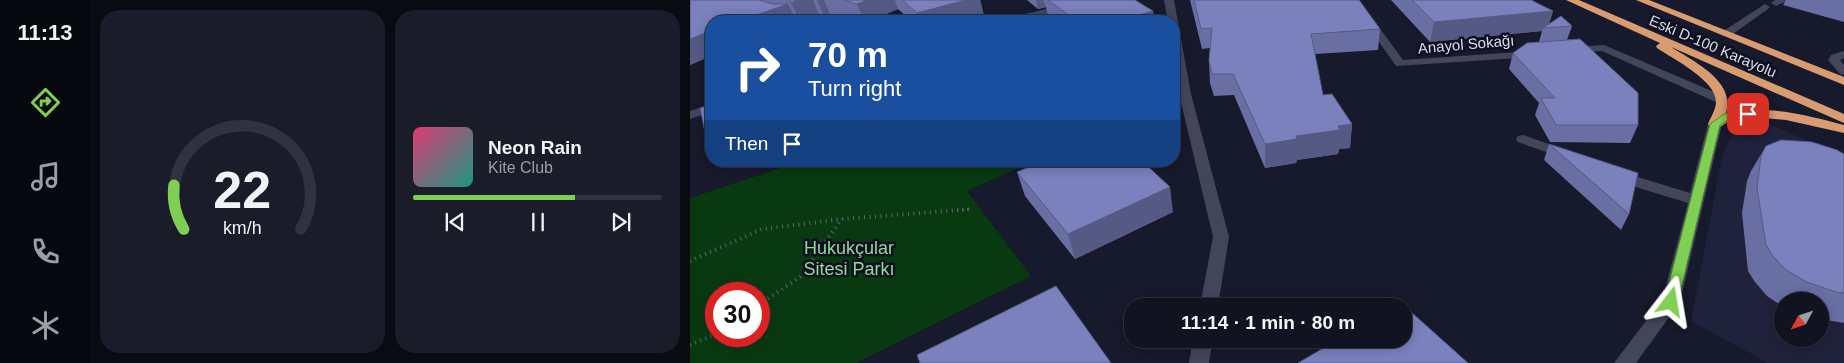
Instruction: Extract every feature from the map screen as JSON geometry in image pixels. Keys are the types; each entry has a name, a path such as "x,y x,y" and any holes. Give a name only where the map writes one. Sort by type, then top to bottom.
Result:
{"highway":[{"name":"Eski D-100 Karayolu","path":"1571,0 1844,119"},
{"name":"Eski D-100 Karayolu","path":"1641,0 1844,81"},
{"path":"1640,30 1677,57 1702,72 1717,88 1722,100 1715,124"},
{"path":"1715,124 1728,116 1737,114 1761,114 1805,119 1844,128"}],"street":[{"path":"1033,15 1096,0"},
{"path":"1169,0 1172,15"},
{"name":"Anayol Sokağı","path":"1354,0 1400,64 1604,48 1722,100"},
{"path":"1726,34 1765,7"},
{"path":"1844,54 1835,57 1834,60 1844,72"},
{"path":"1180,65 1185,94 1221,237 1210,298"},
{"path":"690,115 705,110"},
{"path":"1624,363 1671,302 1715,124"},
{"path":"1523,139 1577,159"},
{"path":"1603,169 1647,186 1696,200"},
{"path":"1199,363 1202,348"}],"path":[{"path":"690,261 762,229 842,218 972,209"},
{"path":"770,297 801,276 842,218"},
{"path":"690,345 705,339"}],"shaded area":[{"path":"1754,124 1772,125 1844,157 1844,363 1768,363 1691,321 1722,157 1735,127"}],"green space":[{"name":"Hukukçular Sitesi Parkı","path":"784,167 1020,167 967,191 1031,276 856,363 690,363 690,198"}],"building":[{"path":"690,0 759,0 773,4 788,4 756,15 705,15 705,33 690,39"},
{"path":"843,0 867,0 857,4"},
{"path":"902,0 966,0 917,13"},
{"path":"1048,0 1135,0 1153,11 1139,15 1069,15"},
{"path":"1194,0 1359,0 1380,29 1311,34 1323,95 1332,94 1352,124 1338,126 1340,130 1296,136 1297,139 1265,144 1233,74 1212,74 1209,61 1212,28 1201,29"},
{"path":"1412,0 1531,0 1553,11 1434,22"},
{"path":"1561,16 1572,26 1543,28"},
{"path":"1580,39 1638,93 1638,125 1556,125 1541,98 1555,98 1513,53 1527,43"},
{"path":"705,107 705,132 700,108"},
{"path":"1781,140 1812,142 1844,154 1844,293 1807,282 1786,270 1766,245 1757,188 1761,156 1766,146"},
{"path":"1549,144 1638,173 1629,214"},
{"path":"1029,167 1148,167 1170,187 1068,234 1017,172"},
{"path":"1056,286 1111,363 920,363 917,355"},
{"path":"1412,313 1468,363 1298,363 1324,348 1412,348"}],"route":[{"path":"1671,302 1710,144 1715,131 1715,124 1728,116 1748,114"}]}
